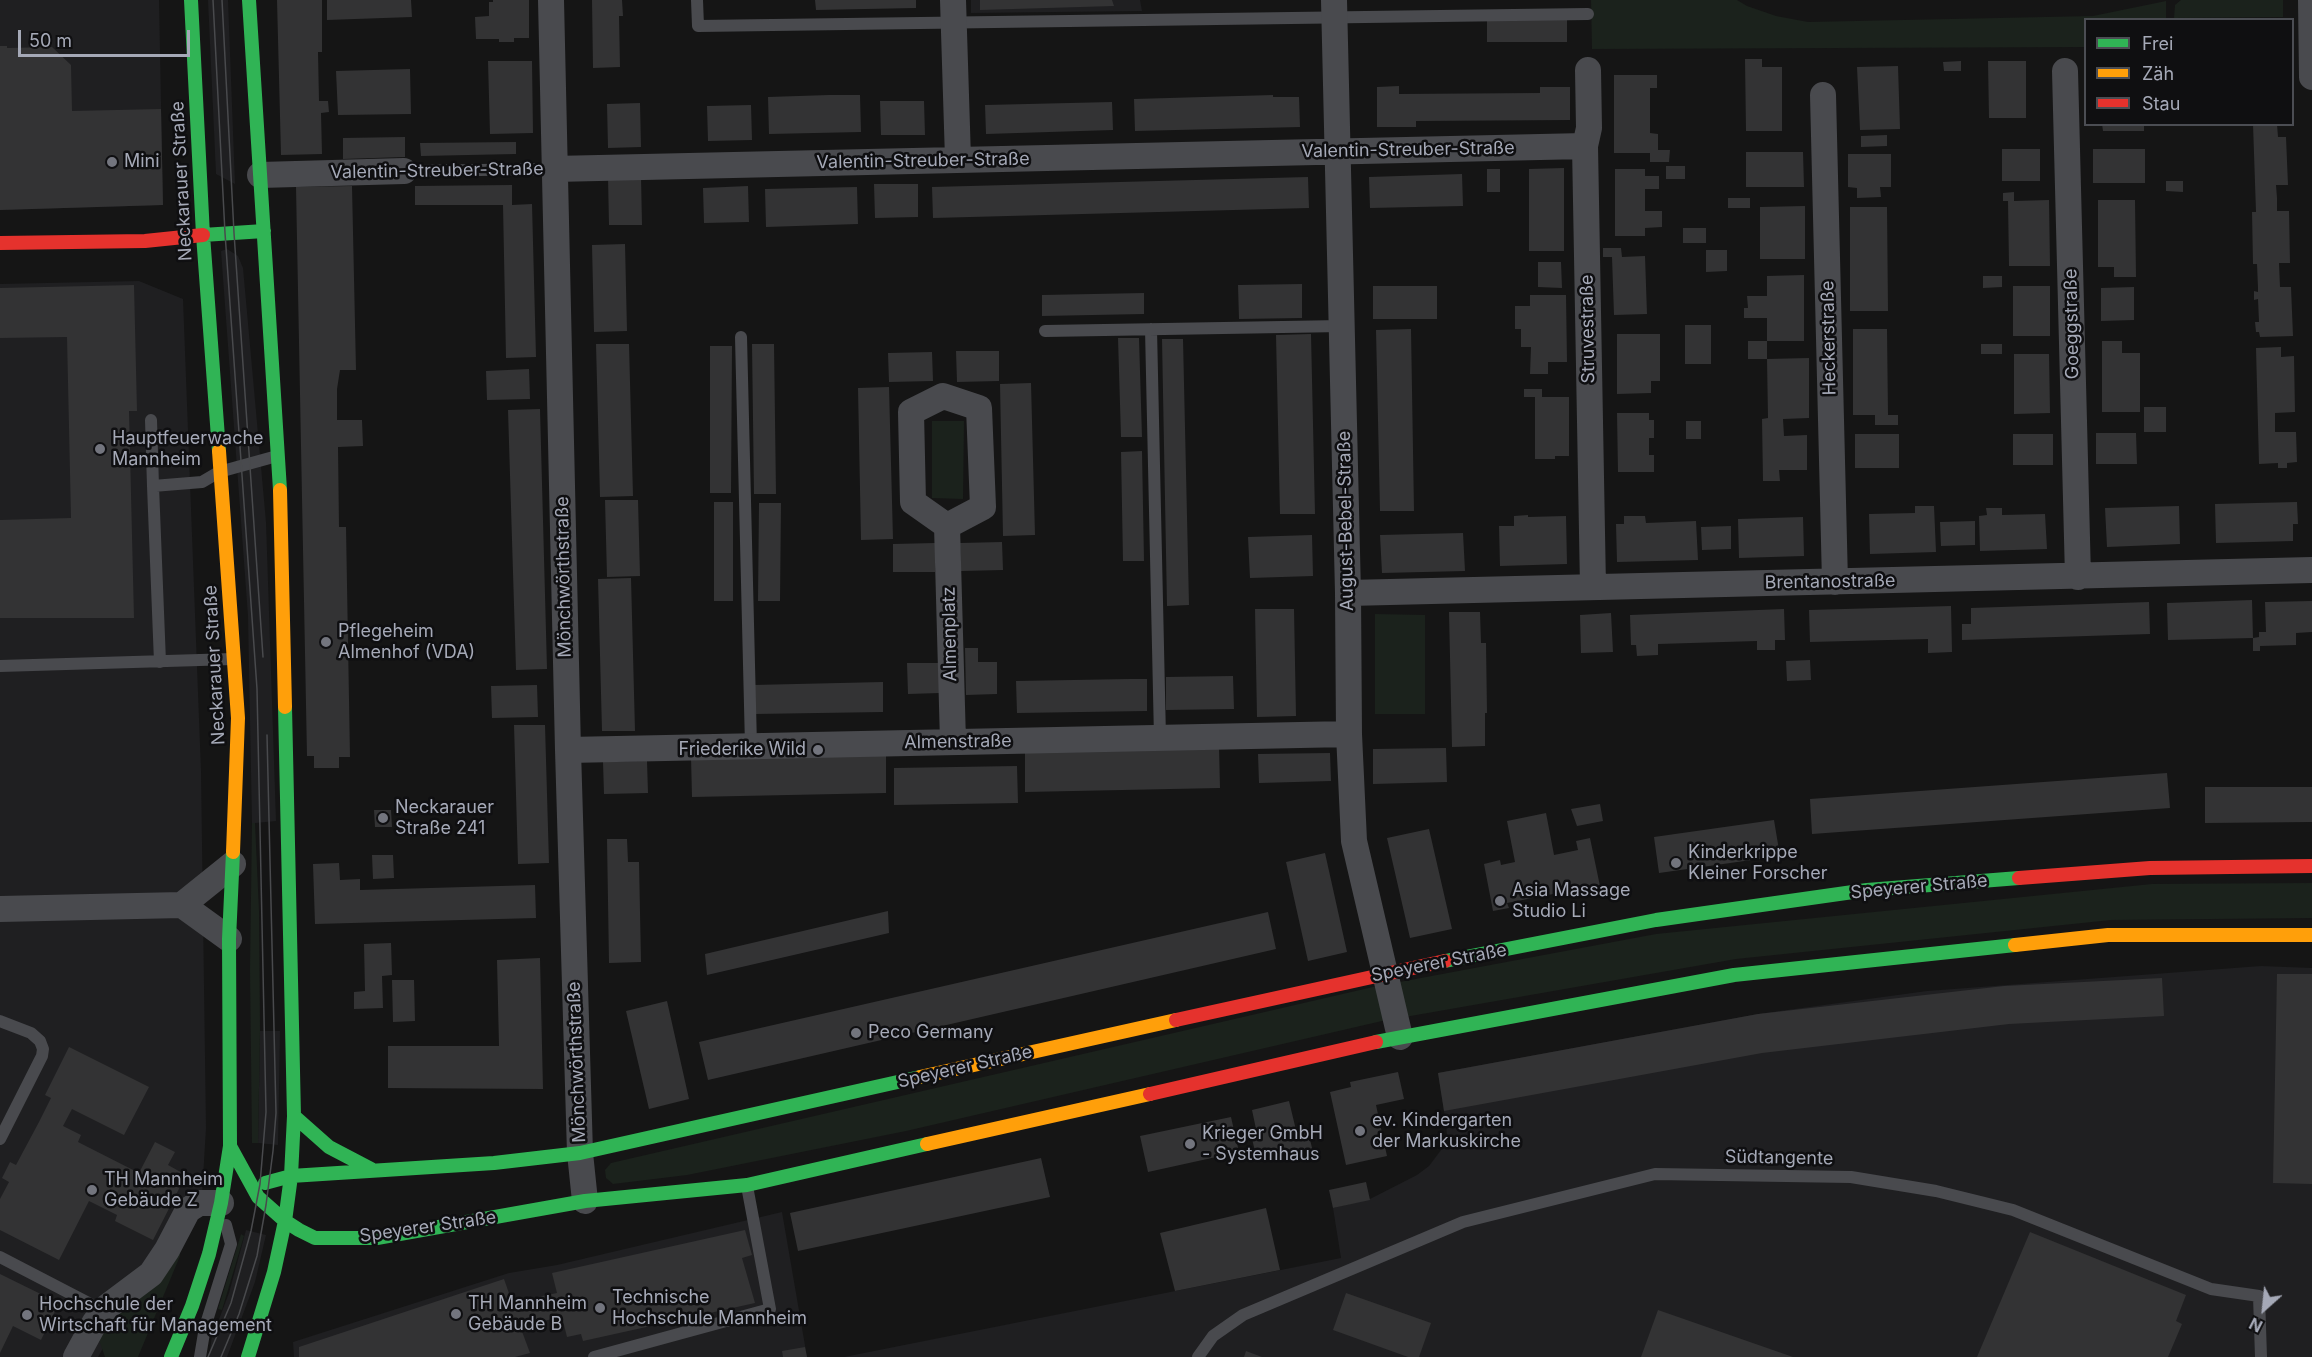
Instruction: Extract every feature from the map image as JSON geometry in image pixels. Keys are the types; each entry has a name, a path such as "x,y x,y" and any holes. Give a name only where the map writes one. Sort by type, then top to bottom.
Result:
{"street":[{"name":"Neckarauer Straße","path":"171,1357 192,1306 209,1254 221,1203 230,1146 230,939 238,718 202,235 191,0"},
{"path":"249,0 279,455 294,1116 291,1176 285,1221 274,1272 249,1357"},
{"name":"Mönchwörthstraße","path":"550,0 580,1153"},
{"path":"2311,0 2312,77"},
{"name":"August-Bebel-Straße","path":"1335,9 1349,734 1354,841 1400,1037"},
{"path":"953,11 958,159"},
{"name":"Struvestraße","path":"1588,70 1589,128 1585,146 1593,587"},
{"name":"Goeggstraße","path":"2065,71 2078,577"},
{"name":"Heckerstraße","path":"1823,95 1835,582"},
{"name":"Valentin-Streuber-Straße","path":"554,169 1585,146"},
{"name":"Valentin-Streuber-Straße","path":"260,175 404,171"},
{"path":"0,243 146,241 264,231"},
{"path":"943,396 979,408 983,507 947,526 913,502 911,412 943,396"},
{"name":"Almenplatz","path":"947,526 952,742"},
{"name":"Brentanostraße","path":"1348,593 2312,570"},
{"name":"Almenstraße","path":"568,750 1349,734"},
{"path":"182,905 233,864"},
{"name":"Speyerer Straße","path":"221,1203 251,1188 291,1176 371,1169 494,1163 580,1153 1385,973 1632,924 1867,890 2150,868 2312,866"},
{"path":"0,909 182,905 230,939"},
{"name":"Speyerer Straße","path":"230,1146 251,1188 258,1197 310,1241 377,1238 585,1201 747,1185 1400,1037 1734,975 2108,935 2312,935"},
{"path":"294,1116 329,1147 371,1169"},
{"path":"580,1153 585,1201"},
{"path":"76,1357 95,1322 104,1311 151,1274 192,1207 199,1203 221,1203"},
{"path":"274,1272 290,1258"}],"lane":[{"path":"697,0 698,26 953,11 1335,9 1588,14"},
{"name":"Valentin-Streuber-Straße","path":"404,171 554,169"},
{"path":"1045,331 1342,326"},
{"path":"1151,329 1160,738"},
{"path":"741,338 751,746"},
{"path":"152,420 160,662"},
{"path":"153,486 202,482 219,471 279,455"},
{"path":"0,666 235,659"},
{"path":"0,1021 31,1033 40,1041 43,1049 42,1056 0,1139"},
{"name":"Südtangente","path":"1198,1357 1213,1336 1244,1315 1463,1222 1655,1174 1851,1177 1936,1191 2013,1210 2211,1290 2259,1296 2261,1357"},
{"path":"594,1357 770,1309 747,1185"},
{"path":"200,1357 206,1326 231,1244 221,1203"},
{"path":"0,1257 104,1311"}],"shaded area":[{"path":"0,0 159,0 163,205 0,210"},
{"path":"208,0 228,0 235,184 216,174"},
{"path":"971,0 1140,0 1142,11 971,13"},
{"path":"1591,0 1737,0 1776,16 1808,22 2093,16 2166,1 2166,18 2084,18 2084,47 1592,49"},
{"path":"2181,0 2283,0 2283,17 2174,18 2175,5"},
{"path":"227,249 238,256 243,268 266,522 276,821 255,823 252,823 248,616 221,251"},
{"path":"139,281 183,299 201,771 206,1128 202,1195 98,1357 0,1357 0,284"},
{"path":"932,421 964,421 963,499 932,498"},
{"path":"1375,614 1425,615 1425,714 1375,714"},
{"path":"252,823 255,823 259,911 258,1143 252,1143 250,970"},
{"path":"2312,883 2312,918 2111,920 1736,959 1382,1021 906,1131 687,1175 613,1184 606,1178 605,1170 611,1163 1373,987 1656,934 2152,884"},
{"path":"2261,966 2312,968 2312,1357 844,1357 1341,1258 1333,1208 1370,1199 1417,1175 1429,1166 1444,1146 1447,1136 1438,1073 1758,1014 1927,991"},
{"path":"260,1031 280,1031 278,1145 258,1143"},
{"name":"Technische Hochschule Mannheim","path":"782,1212 807,1357 294,1357 293,1342 509,1273 557,1265"},
{"path":"246,1230 266,1235 255,1282 227,1357 209,1357 214,1321 218,1322 229,1293"},
{"path":"241,1234 244,1236 222,1310 218,1309"},
{"path":"180,1250 180,1256 138,1357 105,1357 98,1337 107,1324"}],"building":[{"path":"277,0 322,0 322,52 318,52 319,101 328,101 329,112 321,113 322,154 281,155"},
{"path":"327,0 411,0 412,17 327,20"},
{"path":"529,0 529,38 514,38 514,42 499,42 499,39 476,39 475,17 489,16 489,2"},
{"path":"592,0 622,0 623,16 619,16 620,67 593,68"},
{"path":"815,0 916,0 916,8 816,10"},
{"path":"980,0 1112,0 1114,6 980,10"},
{"path":"1487,20 1567,20 1567,42 1487,42"},
{"path":"0,46 7,46 7,48 52,47 71,65 72,111 161,109 163,205 0,210"},
{"path":"1745,59 1762,59 1762,67 1782,67 1782,131 1746,131"},
{"path":"488,61 532,61 533,133 490,134"},
{"path":"1961,61 1961,71 1944,71 1943,62"},
{"path":"1988,61 2026,61 2026,118 1989,118"},
{"path":"1898,66 1900,129 1860,130 1857,67"},
{"path":"410,69 411,114 338,115 336,71"},
{"path":"1614,75 1657,75 1657,88 1650,88 1650,133 1658,134 1658,150 1670,150 1669,162 1650,162 1650,153 1614,153"},
{"path":"1399,86 1399,94 1540,93 1540,87 1570,87 1570,120 1416,121 1416,127 1377,127 1377,87"},
{"path":"860,95 861,132 769,134 768,97"},
{"path":"1273,95 1273,97 1299,97 1300,127 1135,131 1134,99"},
{"path":"880,101 924,101 925,135 881,135"},
{"path":"1112,102 1113,130 986,134 985,105"},
{"path":"640,103 641,147 608,148 607,104"},
{"path":"751,105 752,140 708,141 707,106"},
{"path":"2102,126 2144,126 2144,131 2103,131"},
{"path":"2253,126 2277,126 2278,137 2286,137 2288,185 2276,185 2277,211 2289,211 2290,263 2279,263 2280,287 2291,287 2293,336 2260,337 2259,332 2256,332 2255,322 2259,322 2258,299 2254,300 2254,291 2258,292 2258,288 2257,264 2253,264 2252,212 2256,212"},
{"path":"1887,135 1887,146 1861,147 1861,136"},
{"path":"405,137 405,157 343,159 343,138"},
{"path":"516,142 516,154 421,156 420,143"},
{"path":"2002,149 2040,149 2040,181 2002,181"},
{"path":"2093,149 2145,149 2145,183 2093,183"},
{"path":"1746,152 1803,152 1804,187 1746,187"},
{"path":"1848,154 1891,154 1891,187 1880,187 1881,197 1857,198 1857,188 1848,187"},
{"path":"1666,166 1685,166 1685,179 1666,179"},
{"path":"1564,168 1564,251 1529,251 1529,169"},
{"path":"1487,169 1500,169 1500,192 1487,192"},
{"path":"1615,169 1645,169 1645,176 1659,176 1659,189 1645,189 1645,211 1662,211 1662,227 1645,228 1645,236 1615,236"},
{"path":"1462,174 1463,206 1370,208 1369,177"},
{"path":"641,176 642,225 609,225 608,177"},
{"path":"1308,177 1309,208 933,218 932,187"},
{"path":"2166,181 2183,181 2183,192 2166,191"},
{"path":"874,184 918,184 918,217 875,218"},
{"path":"512,185 512,205 532,204 536,357 506,358 503,205 415,205 415,186"},
{"path":"352,186 356,370 340,370 337,389 337,420 362,420 363,446 338,447 339,527 346,527 350,757 339,757 339,768 314,768 314,756 307,756 296,187"},
{"path":"748,186 749,222 704,223 703,188"},
{"path":"857,187 858,224 766,227 765,189"},
{"path":"2014,192 2014,201 2049,200 2050,266 2009,266 2008,201 2003,201 2003,193"},
{"path":"1728,198 1750,198 1750,208 1728,208"},
{"path":"2098,200 2135,200 2136,277 2114,277 2114,267 2098,267"},
{"path":"1805,206 1805,259 1760,259 1760,207"},
{"path":"1850,207 1887,207 1888,311 1850,311"},
{"path":"1683,228 1706,228 1706,243 1683,243"},
{"path":"625,244 627,331 594,332 592,245"},
{"path":"1603,248 1621,248 1622,257 1645,256 1647,314 1614,315 1612,257 1603,257"},
{"path":"1706,250 1727,250 1727,271 1706,272"},
{"path":"1538,262 1561,262 1562,288 1538,287"},
{"path":"1804,275 1804,341 1767,341 1767,318 1744,318 1744,308 1748,308 1747,296 1767,296 1767,276"},
{"path":"1983,276 2002,276 2002,287 1983,288"},
{"path":"1302,284 1302,318 1239,319 1238,285"},
{"name":"Hauptfeuerwache Mannheim","path":"134,285 137,411 129,411 134,618 0,618 0,520 71,518 67,337 0,338 0,288"},
{"path":"1373,286 1437,286 1437,319 1373,319"},
{"path":"2013,286 2050,286 2050,336 2013,336"},
{"path":"2134,287 2134,320 2101,321 2101,288"},
{"path":"1144,293 1144,314 1042,316 1042,295"},
{"path":"1530,295 1566,295 1567,362 1548,362 1548,374 1530,374 1531,347 1521,347 1521,329 1515,329 1515,306 1530,306"},
{"path":"1685,325 1711,325 1711,364 1685,364"},
{"path":"1411,329 1414,511 1380,511 1376,330"},
{"path":"1853,329 1887,329 1888,415 1898,415 1898,425 1875,425 1875,415 1853,415"},
{"path":"1311,334 1315,514 1280,514 1276,335"},
{"path":"1617,334 1660,334 1660,381 1651,381 1651,393 1617,394"},
{"path":"1118,338 1139,338 1142,437 1121,437"},
{"path":"1162,339 1183,339 1189,605 1167,606"},
{"path":"1748,341 1767,341 1767,359 1748,359"},
{"path":"2102,341 2122,341 2122,353 2140,353 2140,412 2102,412"},
{"path":"596,344 629,344 633,496 600,497"},
{"path":"752,344 774,344 776,494 754,494"},
{"path":"1981,344 2002,344 2002,354 1981,354"},
{"path":"710,346 732,346 731,493 710,493"},
{"path":"2281,347 2281,357 2294,356 2295,412 2275,413 2275,432 2296,432 2297,462 2287,463 2287,468 2278,468 2278,463 2259,464 2256,348"},
{"path":"956,351 999,351 999,381 957,382"},
{"path":"932,352 933,381 889,382 888,353"},
{"path":"2014,354 2049,354 2050,413 2014,414"},
{"path":"1809,358 1809,418 1783,419 1784,436 1807,435 1807,470 1779,470 1780,481 1763,481 1762,419 1768,418 1767,359"},
{"path":"529,369 530,399 487,400 486,371"},
{"path":"1031,383 1035,535 1003,536 1000,384"},
{"path":"889,387 893,539 861,540 858,388"},
{"path":"1524,389 1542,389 1542,397 1569,397 1569,456 1535,459 1535,397 1524,397"},
{"path":"2144,407 2166,407 2166,432 2144,432"},
{"path":"540,409 547,669 516,670 508,410"},
{"path":"1617,413 1649,413 1649,420 1654,420 1654,438 1649,438 1649,455 1654,455 1654,472 1618,472"},
{"path":"1686,421 1701,421 1701,439 1686,439"},
{"path":"2096,433 2136,433 2137,464 2096,464"},
{"path":"1855,434 1899,434 1899,468 1855,468"},
{"path":"2013,434 2053,434 2053,465 2013,465"},
{"path":"1142,451 1144,561 1123,561 1121,452"},
{"path":"605,500 638,500 640,576 607,577"},
{"path":"714,502 733,502 733,601 714,601"},
{"path":"2297,502 2298,524 2293,524 2293,541 2216,543 2215,504"},
{"path":"759,503 781,503 780,601 758,601"},
{"path":"1915,506 1934,506 1936,552 1870,554 1869,514 1915,513"},
{"path":"2179,506 2180,544 2107,547 2105,508"},
{"path":"1986,508 2002,508 2002,515 2045,514 2047,549 1980,551 1979,516 1987,515"},
{"path":"1528,515 1528,517 1566,516 1567,564 1500,566 1499,526 1514,526 1514,516"},
{"path":"1624,516 1645,516 1646,523 1696,521 1698,560 1617,562 1616,524 1624,524"},
{"path":"1803,517 1804,556 1739,558 1738,519"},
{"path":"1975,521 1975,545 1941,546 1940,522"},
{"path":"1731,526 1731,549 1702,550 1701,527"},
{"path":"1463,533 1465,571 1382,573 1380,535"},
{"path":"1312,535 1313,576 1250,578 1248,537"},
{"path":"1002,542 1003,570 961,571 960,543"},
{"path":"935,543 935,572 893,572 893,544"},
{"path":"631,578 635,731 602,731 598,579"},
{"path":"2252,600 2253,638 2168,640 2167,603"},
{"path":"2312,601 2312,632 2296,633 2296,645 2260,646 2260,651 2253,651 2253,638 2259,637 2259,632 2266,632 2265,602"},
{"path":"2149,602 2150,634 1962,640 1962,624 1971,624 1971,608"},
{"path":"1951,606 1952,652 1928,653 1928,639 1810,642 1809,610"},
{"path":"1255,609 1294,609 1296,716 1257,717"},
{"path":"1784,609 1785,640 1775,640 1775,650 1757,650 1757,641 1658,644 1658,655 1637,656 1636,645 1631,645 1630,615"},
{"path":"1449,612 1480,612 1481,643 1486,643 1485,746 1452,747"},
{"path":"1611,613 1613,652 1581,653 1580,615"},
{"path":"965,648 978,648 978,662 997,662 997,694 966,695"},
{"path":"1810,660 1811,680 1787,681 1786,661"},
{"path":"907,663 940,663 940,693 908,694"},
{"path":"1233,676 1234,709 1166,710 1166,677"},
{"path":"1147,679 1147,711 1017,713 1016,681"},
{"path":"883,682 883,712 754,714 753,685"},
{"path":"537,685 538,717 492,718 491,686"},
{"path":"514,725 545,725 549,863 518,864"},
{"path":"1219,747 1220,788 1025,792 1025,751"},
{"path":"1446,748 1447,782 1373,784 1373,749"},
{"path":"886,752 886,793 692,797 691,757"},
{"path":"1330,753 1331,781 1259,783 1258,754"},
{"path":"647,761 648,793 604,794 603,762"},
{"path":"1017,766 1018,803 894,805 894,768"},
{"path":"2167,773 2170,808 1812,834 1810,799"},
{"path":"2205,787 2312,787 2312,822 2205,823"},
{"path":"1600,804 1603,821 1577,826 1571,809"},
{"name":"Neckarauer Straße 241","path":"374,810 391,810 392,827 375,827"},
{"path":"1546,813 1554,855 1578,850 1576,841 1590,838 1601,891 1585,894 1584,888 1507,903 1509,908 1493,911 1484,864 1500,860 1501,865 1515,862 1507,821"},
{"path":"1774,820 1780,856 1659,873 1654,837"},
{"path":"1429,829 1452,929 1410,938 1387,838"},
{"path":"607,839 627,839 628,862 639,862 641,962 609,963"},
{"path":"1325,853 1347,952 1308,961 1286,862"},
{"path":"372,855 393,855 394,878 373,879"},
{"path":"339,863 340,880 360,879 360,890 535,885 536,918 315,924 313,864"},
{"path":"888,911 889,933 707,975 705,954"},
{"path":"1268,912 1276,949 708,1080 699,1042"},
{"path":"391,943 392,975 382,976 383,1008 354,1009 354,992 365,991 364,944"},
{"path":"540,958 543,1089 388,1088 388,1046 499,1046 497,960"},
{"path":"2277,974 2312,974 2312,1184 2273,1183"},
{"path":"2162,978 2164,1016 2009,1024 1762,1053 1444,1111 1438,1073 1758,1014 2004,986"},
{"path":"392,980 414,980 415,1021 393,1022"},
{"path":"667,1001 689,1099 649,1109 626,1011"},
{"name":"TH Mannheim Gebäude Z","path":"69,1047 149,1087 124,1135 72,1109 63,1126 81,1135 78,1142 139,1173 155,1142 175,1152 168,1165 186,1175 153,1240 115,1221 117,1215 89,1201 59,1260 0,1230 0,1199 9,1182 2,1178 10,1162 16,1165 39,1122 51,1098 45,1095"},
{"name":"ev. Kindergarten der Markuskirche","path":"1398,1072 1404,1099 1376,1105 1387,1156 1346,1165 1330,1092 1351,1087 1350,1082"},
{"path":"1289,1101 1296,1130 1307,1127 1313,1152 1272,1162 1270,1152 1256,1155 1250,1131 1256,1129 1252,1110"},
{"name":"Krieger GmbH - Systemhaus","path":"1231,1117 1239,1152 1148,1172 1140,1136"},
{"path":"1041,1158 1050,1197 798,1251 790,1213"},
{"path":"1366,1182 1370,1200 1333,1208 1329,1190"},
{"path":"1266,1208 1280,1270 1175,1291 1160,1233"},
{"path":"745,1230 752,1255 742,1258 755,1303 583,1341 581,1334 567,1337 562,1317 520,1326 530,1353 515,1357 299,1357 299,1347 504,1279 512,1302 557,1293 552,1273"},
{"path":"2030,1232 2186,1295 2176,1321 2182,1324 2168,1357 1977,1357"},
{"name":"Hochschule der Wirtschaft für Management","path":"0,1274 59,1303 41,1340 13,1326 0,1353"},
{"path":"1346,1293 1431,1323 1419,1357 1408,1357 1333,1330"},
{"path":"1658,1310 1793,1357 1641,1357"},
{"path":"805,1347 807,1357 783,1357 782,1351"},
{"path":"1246,1351 1262,1357 1244,1357"}],"tram line":[{"path":"208,1357 231,1303 251,1231 260,1184 266,1112 257,689 225,233 213,0"},
{"path":"222,0 234,233 263,657"},
{"path":"221,1357 239,1314 257,1256 266,1205 276,1113 267,735"}],"traffic: fast":[{"path":"191,0 203,235 219,451"},
{"path":"249,0 280,490"},
{"path":"203,235 264,231"},
{"path":"248,1357 274,1272 285,1221 291,1176 294,1116 285,707"},
{"path":"171,1357 192,1306 209,1254 221,1203 230,1146 229,939 233,852"},
{"path":"1445,961 1656,920 1867,890 2019,878"},
{"path":"1376,1042 1734,975 2015,945"},
{"path":"265,1183 291,1176 494,1163 580,1153 920,1077"},
{"path":"294,1116 329,1147 371,1169"},
{"path":"230,1146 258,1197 299,1230 315,1238 377,1238 585,1201 747,1185 927,1144"}],"traffic: slow":[{"path":"219,451 238,718 233,852"},
{"path":"280,490 285,707"},
{"path":"2015,945 2108,935 2312,935"},
{"path":"920,1077 1176,1020"},
{"path":"927,1144 1150,1094"}],"traffic: jam":[{"path":"0,243 145,241 203,235"},
{"path":"2019,878 2150,868 2312,866"},
{"path":"1176,1020 1445,961"},
{"path":"1150,1094 1376,1042"}],"place":[{"name":"Mini","path":"112,162"},
{"name":"Hauptfeuerwache Mannheim","path":"100,449"},
{"name":"Pflegeheim Almenhof (VDA)","path":"326,642"},
{"name":"Friederike Wild","path":"818,750"},
{"name":"Neckarauer Straße 241","path":"383,818"},
{"name":"Kinderkrippe Kleiner Forscher","path":"1676,863"},
{"name":"Asia Massage Studio Li","path":"1500,901"},
{"name":"Peco Germany","path":"856,1033"},
{"name":"ev. Kindergarten der Markuskirche","path":"1360,1131"},
{"name":"Krieger GmbH - Systemhaus","path":"1190,1144"},
{"name":"TH Mannheim Gebäude Z","path":"92,1190"},
{"name":"Technische Hochschule Mannheim","path":"600,1308"},
{"name":"TH Mannheim Gebäude B","path":"456,1314"},
{"name":"Hochschule der Wirtschaft für Management","path":"27,1315"}]}
